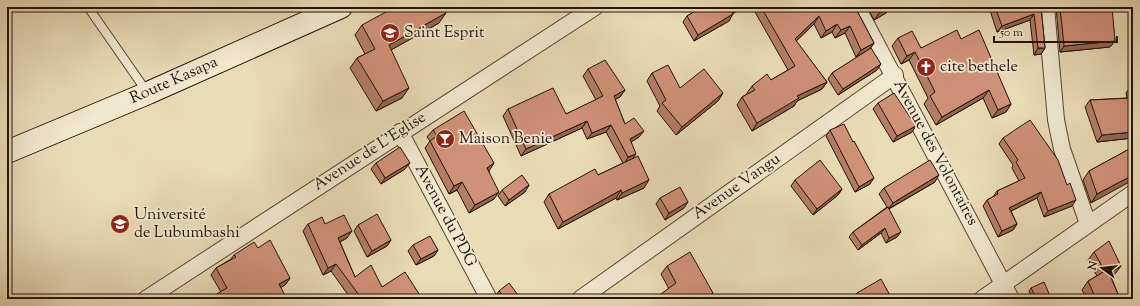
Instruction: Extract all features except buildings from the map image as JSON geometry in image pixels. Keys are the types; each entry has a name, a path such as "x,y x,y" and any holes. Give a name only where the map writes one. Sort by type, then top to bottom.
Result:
{"main road":[{"name":"Route Kasapa","path":"7,152 148,93 311,13 341,7"}],"street":[{"name":"Avenue de L'Eglise","path":"146,299 400,132 595,7"},
{"name":"Avenue des Volontaires","path":"857,7 1011,299"},
{"path":"1046,7 1056,112 1061,142 1088,224"},
{"name":"Avenue Vangu","path":"580,299 894,75"},
{"name":"Avenue du PDG","path":"400,132 489,299"},
{"path":"982,299 1133,193"}],"lane":[{"path":"88,7 148,93"}],"place":[{"name":"Saint Esprit","path":"390,33"},
{"name":"cite bethele","path":"926,67"},
{"name":"Maison Benie","path":"445,139"},
{"name":"Université de Lubumbashi","path":"120,224"}]}
